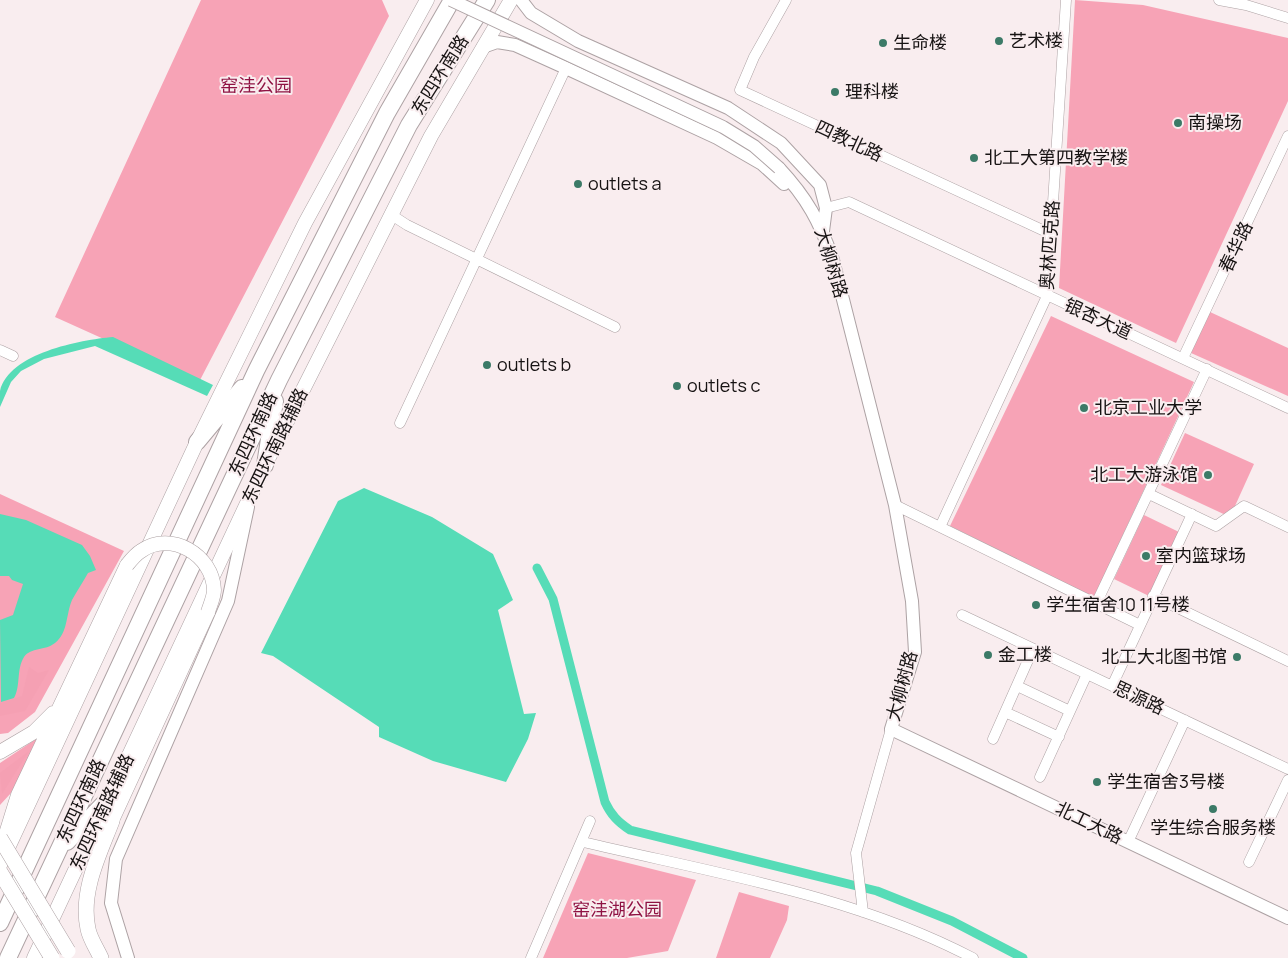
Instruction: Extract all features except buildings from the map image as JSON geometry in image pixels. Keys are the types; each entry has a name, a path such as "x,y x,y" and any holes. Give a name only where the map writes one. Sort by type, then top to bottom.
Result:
{"highway":[{"name":"东四环南路","path":"2,919 256,371 387,113 452,0"},
{"name":"东四环南路","path":"8,958 279,380 410,125 487,0"},
{"path":"197,442 256,371"},
{"path":"265,466 279,380"},
{"path":"58,851 109,798"}],"main road":[{"name":"东四环南路辅路","path":"60,903 265,466 390,214 431,136 511,0"},
{"path":"0,865 7,837 197,442 306,222 422,3"},
{"path":"0,853 18,795 127,565 141,550 160,544 182,545 197,553 209,569 214,590 208,612 112,821 86,897 88,930 101,958"},
{"path":"2,749 34,732 60,706"},
{"path":"0,819 18,795"},
{"path":"34,958 60,903 82,875 112,821"},
{"path":"7,837 70,954"},
{"path":"0,872 52,958"}],"street":[{"name":"大柳树路","path":"452,0 724,127 754,146 779,168 798,189 824,231 895,504 912,601 915,652 890,729"},
{"path":"521,0 531,14 578,41 728,108 781,143 820,185 826,208 824,231"},
{"name":"四教北路","path":"786,0 754,57 740,90 1051,234"},
{"name":"奥林匹克路","path":"940,527 1047,296 1066,0"},
{"path":"1219,0 1246,5 1288,18"},
{"path":"400,423 566,68 564,62 573,43 578,41"},
{"path":"483,47 496,42 515,45 717,138 762,164 784,184 804,211 824,231"},
{"name":"春华路","path":"1183,358 1288,136"},
{"name":"银杏大道","path":"826,208 849,202 1288,408"},
{"path":"390,214 407,225 615,326"},
{"path":"0,350 13,356"},
{"path":"1096,604 1207,369"},
{"path":"1149,494 1216,526 1244,506 1288,527"},
{"path":"128,958 111,903 116,859 228,601 250,499"},
{"path":"895,504 1140,626"},
{"path":"1112,686 1192,514"},
{"path":"1153,596 1288,661"},
{"name":"思源路","path":"962,615 1288,769"},
{"path":"993,740 1033,649"},
{"path":"1040,776 1087,674"},
{"path":"1017,686 1070,711"},
{"path":"1005,712 1059,738"},
{"path":"1128,842 1185,720"},
{"path":"863,912 856,853 890,729"},
{"name":"北工大路","path":"890,729 1288,918"},
{"path":"1249,862 1288,780"},
{"path":"531,958 583,842 590,821"},
{"path":"583,842 800,894 863,912 934,938 973,958"}],"green space":[{"name":"窑洼公园","path":"201,0 382,0 389,16 199,382 55,317"},
{"path":"1075,0 1143,5 1288,38 1288,101 1176,343 1059,288"},
{"path":"1210,312 1288,348 1288,396 1191,353"},
{"path":"1051,316 1194,382 1094,597 950,526"},
{"name":"北工大游泳馆","path":"1185,433 1254,464 1230,517 1161,485"},
{"path":"0,494 124,551 35,712 8,733 0,734"},
{"name":"室内篮球场","path":"1144,515 1179,532 1149,596 1114,579"},
{"path":"42,735 11,793 0,805 0,763"},
{"name":"窑洼湖公园","path":"588,853 696,880 668,951 627,958 543,958"},
{"path":"739,892 789,906 787,920 770,958 716,958"}],"shaded area":[{"path":"113,337 213,385 207,396 95,346 44,359 21,371 11,382 0,407 0,391 6,378 17,367 31,358 65,345"},
{"path":"364,488 432,517 493,554 513,600 498,610 524,714 536,713 528,739 506,782 433,761 379,737 379,727 273,656 261,653 338,501"},
{"path":"0,514 26,520 82,545 90,556 96,570 88,573 72,600 65,629 59,639 55,643 30,652 24,657 20,667 14,698 1,702 0,620 13,615 23,584 12,580 9,576 0,576"},
{"path":"29,667 38,673 49,670 25,711 0,716 0,703 22,696"},
{"path":"29,751 2,794 0,773"}],"waterway":[{"path":"537,568 553,599 605,802 612,814 622,824 630,830 877,891 952,921 1023,958"}],"place":[{"name":"艺术楼","path":"999,41"},
{"name":"生命楼","path":"883,43"},
{"name":"理科楼","path":"835,92"},
{"name":"南操场","path":"1178,123"},
{"name":"北工大第四教学楼","path":"974,158"},
{"name":"outlets a","path":"578,184"},
{"name":"outlets b","path":"487,365"},
{"name":"outlets c","path":"677,386"},
{"name":"北京工业大学","path":"1084,408"},
{"name":"北工大游泳馆","path":"1208,475"},
{"name":"室内篮球场","path":"1146,556"},
{"name":"学生宿舍10 11号楼","path":"1036,605"},
{"name":"金工楼","path":"988,655"},
{"name":"北工大北图书馆","path":"1237,657"},
{"name":"学生宿舍3号楼","path":"1097,782"},
{"name":"学生综合服务楼","path":"1213,809"}]}
